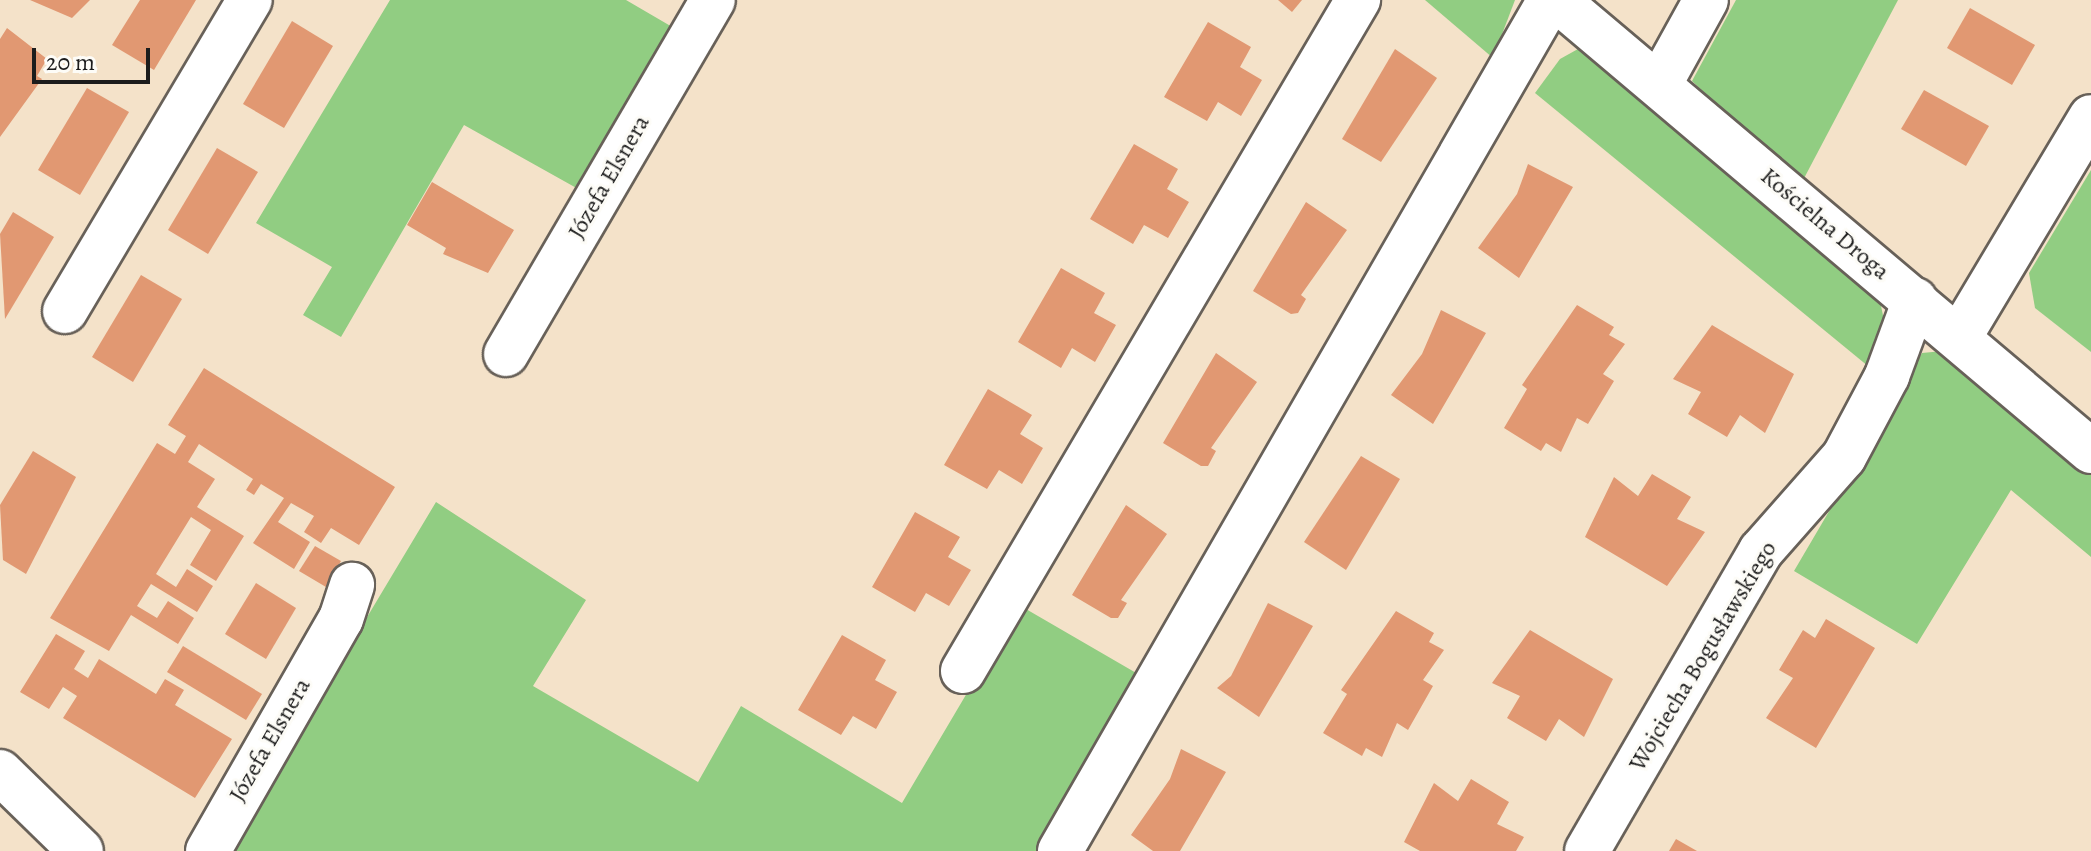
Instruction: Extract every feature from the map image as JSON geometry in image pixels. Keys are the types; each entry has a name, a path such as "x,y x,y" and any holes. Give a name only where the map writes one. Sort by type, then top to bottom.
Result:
{"street":[{"path":"65,311 250,0"},
{"name":"Józefa Elsnera","path":"506,354 713,0"},
{"path":"963,671 1358,0"},
{"path":"1060,851 1550,0"},
{"name":"Kościelna Droga","path":"1557,0 1960,336 2091,451"},
{"path":"1659,85 1706,0"},
{"path":"1960,336 2091,117"},
{"name":"Wojciecha Bogusławskiego","path":"1587,851 1761,551 1844,457 1887,376 1915,300"},
{"name":"Józefa Elsnera","path":"208,851 341,619 352,585"},
{"path":"0,772 81,851"}],"green space":[{"path":"390,0 626,0 674,28 580,190 464,125 341,337 303,315 332,267 256,223"},
{"path":"1425,0 1515,0 1493,58"},
{"path":"1736,0 1898,0 1801,184 1692,81"},
{"path":"1578,49 1880,301 1886,330 1874,371 1535,93 1560,59"},
{"path":"2091,170 2091,352 2035,308 2029,273"},
{"path":"1943,351 2091,474 2091,557 2011,490 1917,644 1794,571 1922,353"},
{"path":"436,502 586,600 533,686 698,782 741,706 902,803 1019,605 1150,681 1049,851 227,851"}],"building":[{"path":"30,0 90,0 72,18"},
{"path":"140,0 196,0 154,70 112,45"},
{"path":"1278,0 1302,0 1292,12"},
{"path":"1970,8 2035,45 2012,85 1947,48"},
{"path":"292,21 333,46 284,128 243,104"},
{"path":"1208,22 1251,47 1240,67 1262,80 1241,116 1218,102 1207,121 1164,97"},
{"path":"7,28 47,59 37,76 42,79 0,137 0,39"},
{"path":"1395,49 1437,78 1381,162 1342,139"},
{"path":"87,88 129,112 80,195 38,170"},
{"path":"1924,90 1989,126 1966,166 1901,129"},
{"path":"1134,144 1178,169 1167,189 1189,202 1168,238 1144,225 1133,244 1090,219"},
{"path":"217,148 258,172 208,254 168,230"},
{"path":"1528,164 1573,187 1519,278 1478,248 1517,194"},
{"path":"432,182 514,230 488,273 443,254 446,248 407,225"},
{"path":"1306,202 1347,230 1301,295 1306,299 1298,313 1291,314 1253,291"},
{"path":"13,212 54,237 5,319 0,234"},
{"path":"1061,268 1105,293 1094,313 1116,325 1095,362 1072,348 1061,368 1018,342"},
{"path":"141,275 182,299 133,382 92,357"},
{"path":"1577,305 1614,327 1609,335 1625,344 1603,374 1614,381 1588,424 1577,418 1561,452 1546,443 1541,451 1504,428 1527,389 1522,385"},
{"path":"1441,310 1486,333 1433,424 1391,395 1422,354"},
{"path":"1712,325 1794,374 1765,433 1740,415 1727,437 1688,414 1701,392 1673,379"},
{"path":"1216,353 1257,382 1211,448 1216,451 1208,466 1201,466 1163,443"},
{"path":"204,368 395,487 359,545 331,528 321,543 304,532 314,516 291,503 278,522 310,542 294,569 253,543 284,498 261,484 254,495 246,490 253,479 199,444 188,462 215,479 197,507 244,536 216,581 190,565 211,530 191,517 156,574 176,587 187,569 213,586 197,612 151,584 137,606 157,618 168,601 194,618 178,644 131,615 109,651 50,618 157,443 175,454 186,436 168,425"},
{"path":"988,389 1032,415 1020,434 1043,448 1022,484 999,470 987,489 944,465"},
{"path":"33,451 76,477 26,574 3,560 0,505"},
{"path":"1361,456 1400,479 1346,570 1304,542"},
{"path":"1652,474 1691,497 1677,519 1705,532 1667,586 1585,537 1614,477 1638,496"},
{"path":"1126,505 1167,534 1121,600 1127,603 1118,618 1111,618 1072,595"},
{"path":"915,512 960,537 948,557 971,570 949,606 926,593 915,612 872,587"},
{"path":"315,546 341,561 326,587 299,571"},
{"path":"256,583 296,608 266,659 225,634"},
{"path":"1268,603 1313,626 1259,717 1217,688 1231,676"},
{"path":"1396,611 1434,633 1429,642 1444,650 1423,680 1433,686 1408,730 1397,723 1382,757 1366,748 1362,756 1323,733 1347,694 1341,690"},
{"path":"1826,619 1875,648 1816,748 1766,718 1793,678 1779,670 1803,630 1815,638"},
{"path":"1530,630 1613,679 1584,737 1559,719 1546,741 1507,718 1520,696 1492,683"},
{"path":"56,634 85,651 74,669 88,678 99,659 156,694 165,679 184,690 175,705 232,739 195,798 63,718 77,696 63,687 49,709 20,692"},
{"path":"842,635 886,660 875,680 897,692 876,729 853,716 841,735 798,710"},
{"path":"183,646 262,694 246,720 167,672"},
{"path":"1181,749 1226,772 1180,851 1153,851 1131,835 1170,779"},
{"path":"1471,779 1509,802 1497,824 1524,837 1516,851 1420,851 1404,842 1434,783 1458,801"},
{"path":"1676,839 1697,851 1669,851"}]}
